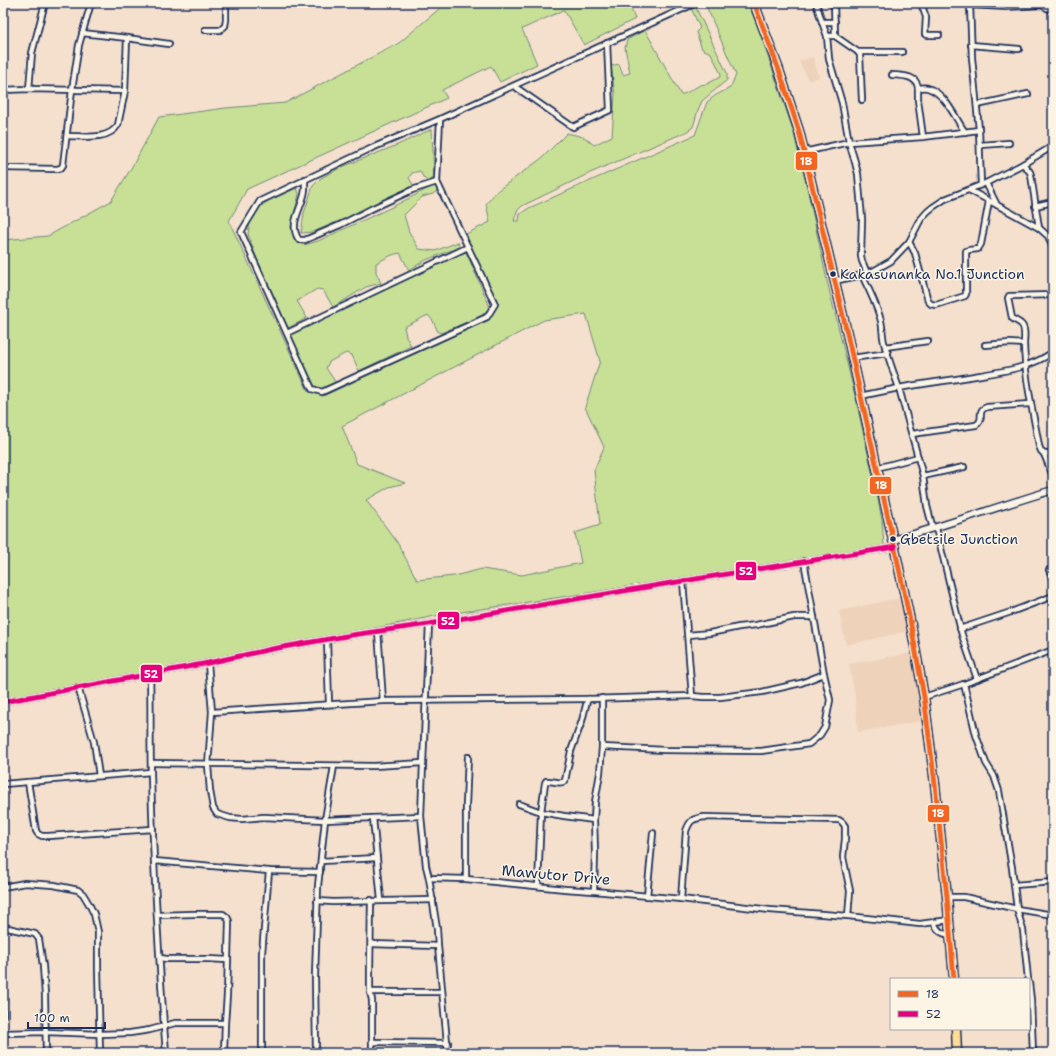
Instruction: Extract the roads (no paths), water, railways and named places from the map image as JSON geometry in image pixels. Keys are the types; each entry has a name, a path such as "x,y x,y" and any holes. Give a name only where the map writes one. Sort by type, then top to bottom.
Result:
{"highway":[{"path":"754,3 779,70 799,131 877,468 912,630 924,697 935,784 951,935 954,978"},
{"path":"956,1030 957,1053"}],"street":[{"path":"29,89 32,53 45,3"},
{"path":"3,168 57,169 64,165 72,90 79,45 91,3"},
{"path":"205,30 220,30 225,26 226,3"},
{"path":"440,119 437,182 495,304 487,317 322,392 312,389 241,232 260,201 372,148 514,86 696,3"},
{"path":"816,3 827,36 829,59 842,103 849,142 858,174 862,219 861,256 865,274 882,323 882,336 899,388 923,476 927,506 935,529 960,629 977,678"},
{"path":"834,3 835,36"},
{"path":"923,3 922,6 926,17 925,34 939,35"},
{"path":"997,205 984,184 976,105 969,4 1007,7 1041,4 1053,11"},
{"path":"822,22 834,22"},
{"path":"82,33 169,44"},
{"path":"827,36 835,36 860,55 862,100"},
{"path":"67,136 97,136 116,129 125,91 127,38"},
{"path":"514,86 573,126 604,113 610,110 607,44"},
{"path":"971,44 1019,50"},
{"path":"858,52 902,52"},
{"path":"892,75 910,77 918,83 918,100 923,137"},
{"path":"918,88 928,88 942,97 965,132"},
{"path":"3,90 29,89 125,91"},
{"path":"976,105 1028,94"},
{"path":"804,152 849,142 923,137 979,130"},
{"path":"980,146 1009,143"},
{"path":"834,281 865,274 891,261 909,242 921,219 927,212 945,199 984,184 1023,164 1053,146"},
{"path":"1023,164 1030,172 1039,228"},
{"path":"304,180 305,190 294,227 299,240 305,240 340,225 412,190 437,182"},
{"path":"969,190 1039,228 1048,236 1053,248"},
{"path":"909,242 916,253 928,301 931,304 936,305 965,296 966,251 978,249 982,244 989,201"},
{"path":"1035,206 1053,202"},
{"path":"287,333 468,247"},
{"path":"1053,295 1009,296 1008,298 1012,318 1022,324 1024,328 1024,356 1030,404 1039,446 1053,476"},
{"path":"885,347 928,341"},
{"path":"985,345 1010,343 1024,344"},
{"path":"860,396 899,388 990,374 1026,366 1053,352"},
{"path":"852,358 888,353"},
{"path":"912,434 976,425 980,422 982,409 987,407 1030,404"},
{"path":"1044,454 1053,452"},
{"path":"877,468 918,457"},
{"path":"923,476 964,467"},
{"path":"3,702 208,663 272,649 683,582 894,544 1013,502 1053,490"},
{"path":"602,747 665,750 760,751 809,744 820,735 825,727 830,700 804,561"},
{"path":"1050,570 1053,580"},
{"path":"683,582 692,696"},
{"path":"960,629 1053,596"},
{"path":"688,635 710,633 794,617 814,617"},
{"path":"429,624 421,816 426,866 437,929 448,1053"},
{"path":"378,631 383,701"},
{"path":"327,640 329,704"},
{"path":"924,697 964,684 1053,650"},
{"path":"208,663 212,712 208,764 213,808 217,814 230,818 242,819 264,817 325,820 421,816"},
{"path":"150,674 154,861 166,1053"},
{"path":"212,712 383,701 589,699 692,696 720,697 762,692 801,683 824,674"},
{"path":"964,684 976,735 986,763 994,776 999,791 1017,909 1023,930 1028,978"},
{"path":"78,687 94,742 99,776"},
{"path":"594,891 594,820 602,747 602,698"},
{"path":"538,886 541,812 545,783 549,780 560,783 565,781 571,751 582,721 587,701 589,699"},
{"path":"466,879 466,805 468,757"},
{"path":"151,764 374,766 423,763"},
{"path":"316,1053 317,901 325,820 334,766"},
{"path":"3,784 151,772"},
{"path":"28,782 36,831 42,836 153,829"},
{"path":"519,804 541,812 594,820"},
{"path":"681,899 686,831 692,820 704,817 839,820 845,826 843,858 850,891 848,916"},
{"path":"373,818 381,900"},
{"path":"647,896 653,833"},
{"path":"321,861 377,858"},
{"path":"154,861 269,871 320,872"},
{"path":"262,1053 262,953 269,871"},
{"name":"Mawutor Drive","path":"429,878 466,879 565,890 594,891 681,899 770,910 848,916 920,924 949,920"},
{"path":"1014,885 1053,882"},
{"path":"3,887 25,883 54,884 78,890 90,904 98,932 100,1053"},
{"path":"947,897 964,897 1017,909 1053,915"},
{"path":"371,900 370,992 372,1000 372,1053"},
{"path":"317,901 433,900"},
{"path":"157,915 223,914 229,921 224,1053"},
{"path":"934,922 938,930 942,933 951,935"},
{"path":"3,927 35,934 39,939 43,971 46,1053"},
{"path":"371,944 438,946"},
{"path":"160,958 203,958 228,960"},
{"path":"370,992 442,992"},
{"path":"1030,992 1033,1053"},
{"path":"3,998 3,1015"},
{"path":"3,1033 46,1032 100,1034 150,1030 175,1024 225,1023"},
{"path":"372,1042 448,1043"}],"place":[{"name":"Kakasunanka No.1 Junction","path":"833,274"},
{"name":"Gbetsile Junction","path":"893,539"}]}
